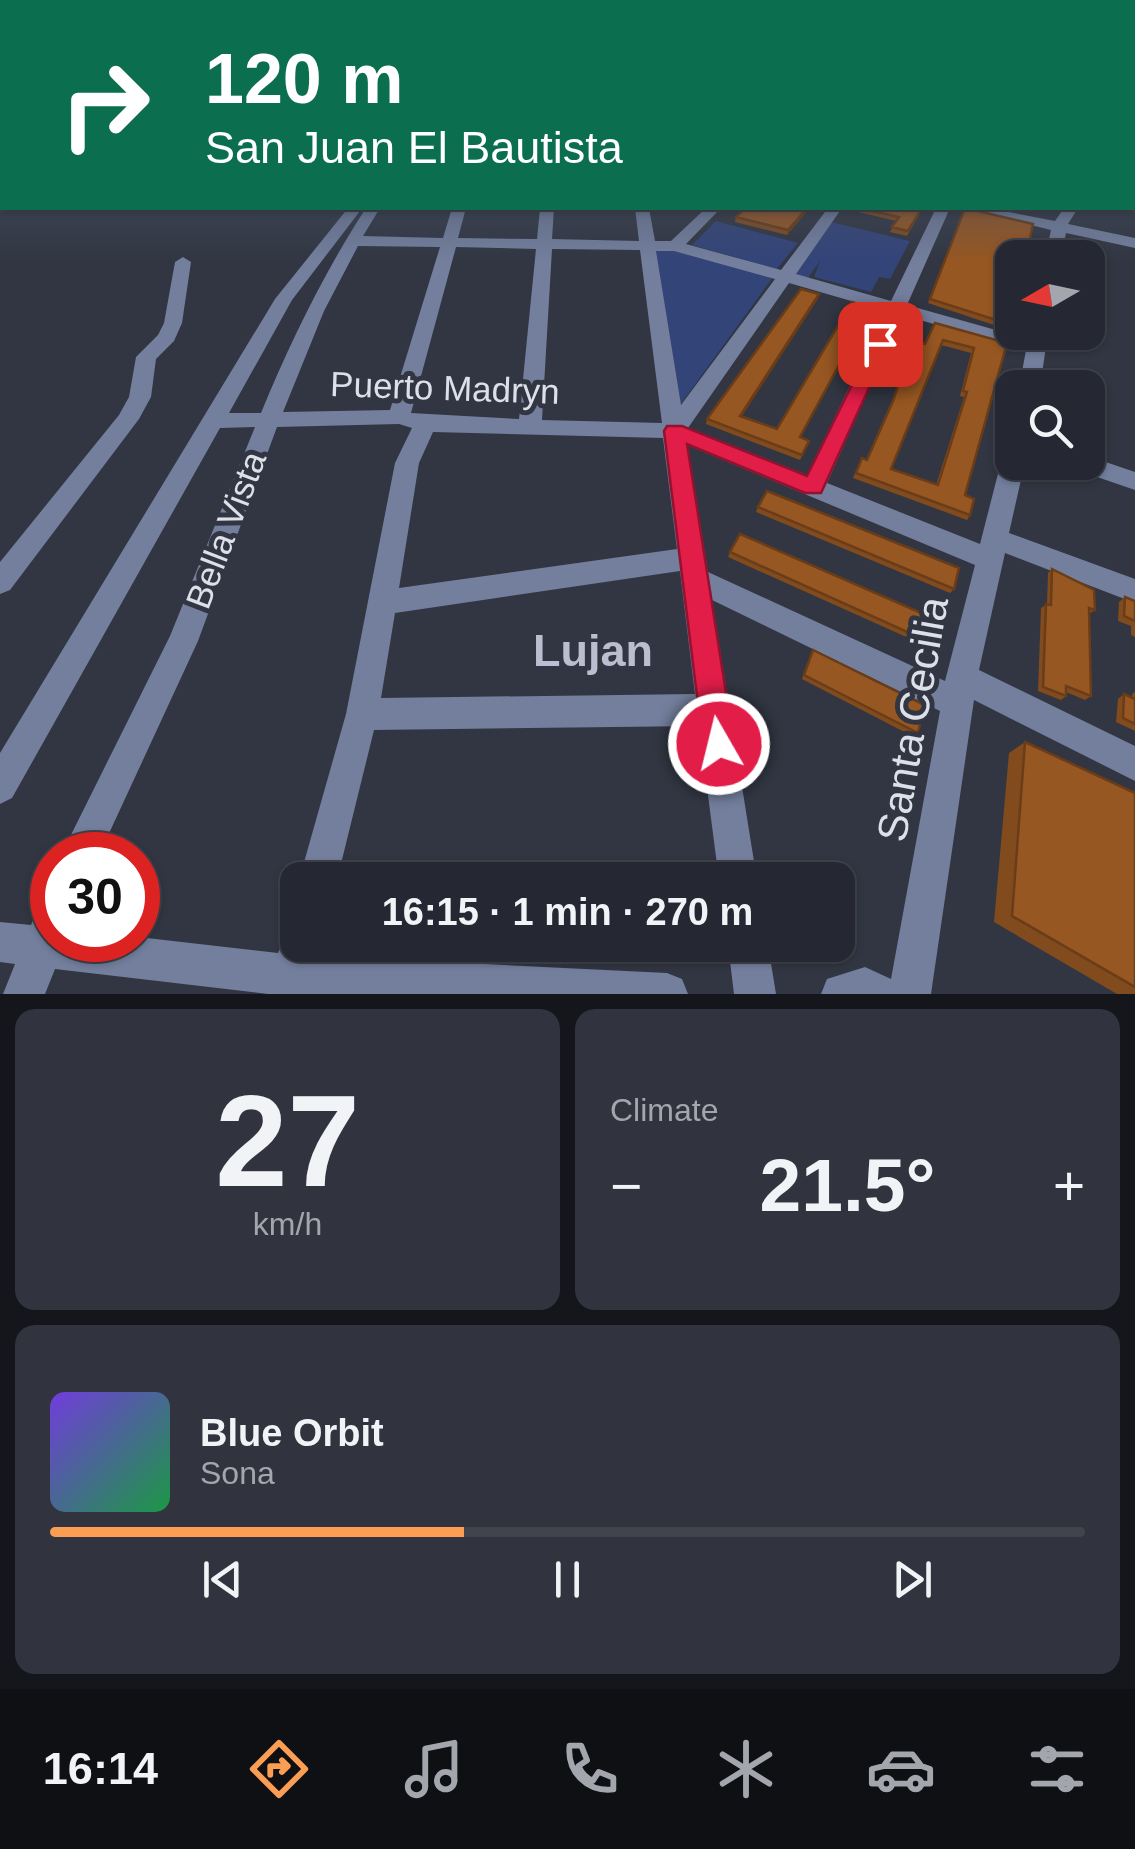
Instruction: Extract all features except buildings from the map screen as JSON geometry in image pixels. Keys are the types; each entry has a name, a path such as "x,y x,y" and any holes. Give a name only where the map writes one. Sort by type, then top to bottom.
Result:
{"street":[{"path":"0,786 284,300 354,210"},
{"name":"Bella Vista","path":"91,832 184,641 254,462 266,420 350,240 371,210"},
{"path":"323,862 362,714 385,602 412,420 458,210"},
{"path":"530,425 547,210"},
{"path":"642,210 735,862"},
{"path":"675,246 712,210"},
{"path":"674,431 832,210"},
{"path":"813,488 942,210"},
{"path":"1001,210 1066,214 1135,243"},
{"path":"1033,210 1066,214 1135,232"},
{"path":"1058,240 1066,214"},
{"path":"350,240 675,246 897,308 995,330"},
{"path":"0,582 128,419 140,397 146,357 167,337 174,323 182,262"},
{"name":"Puerto Madryn","path":"213,421 412,420 674,431 813,488 990,548 1135,591"},
{"path":"1105,471 1135,481"},
{"name":"Santa Cecilia","path":"910,994 960,690 1008,480"},
{"path":"385,602 694,569 960,690 1135,764"},
{"path":"362,714 714,710"},
{"path":"0,942 30,938"},
{"path":"160,952 294,972 667,994"},
{"path":"24,994 37,962"},
{"path":"750,962 755,994"},
{"path":"842,994 865,988 877,994"}],"shaded area":[{"path":"716,221 798,243 777,269 692,245"},
{"path":"827,221 910,241 890,279 879,277 871,292 814,277 820,261 808,278 788,273"},
{"path":"655,249 678,250 773,277 680,405"}],"district":[{"name":"Lujan","path":"593,650"}],"route":[{"path":"719,744 674,431 813,488 880,344"}]}
